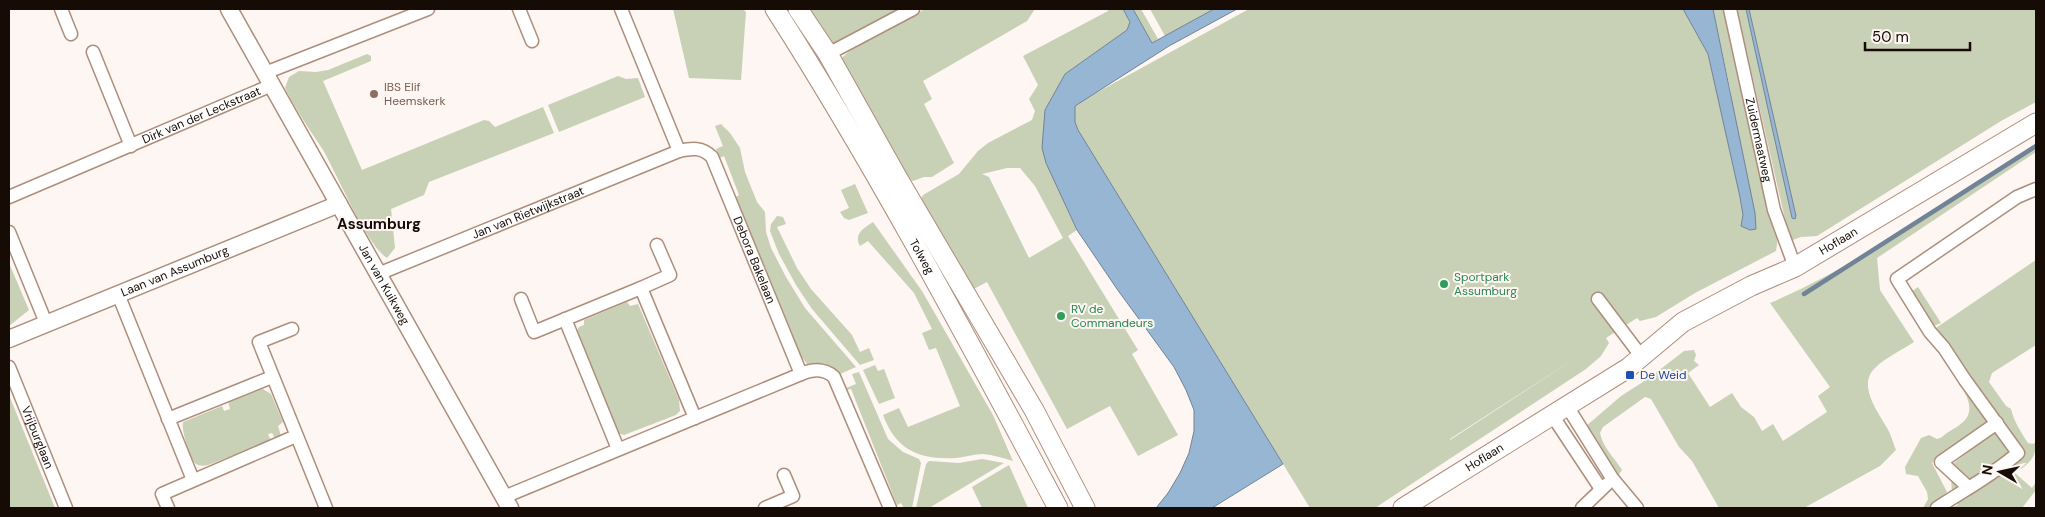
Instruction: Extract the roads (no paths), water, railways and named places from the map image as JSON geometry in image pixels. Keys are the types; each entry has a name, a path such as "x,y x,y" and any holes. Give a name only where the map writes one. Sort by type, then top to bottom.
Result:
{"main road":[{"name":"Tolweg","path":"775,9 816,73 898,214 1058,508"},
{"name":"Tolweg","path":"798,9 828,54 897,177 1034,410 1086,508"},
{"name":"Hoflaan","path":"1403,508 1628,368 1683,322 1751,286 1795,267 2036,123"}],"street":[{"path":"61,9 71,34"},
{"name":"Jan van Kuikweg","path":"229,9 507,503"},
{"name":"Dirk van der Leckstraat","path":"9,197 131,146 269,79 428,9"},
{"path":"519,9 532,41"},
{"path":"621,9 679,152"},
{"path":"828,54 913,9"},
{"name":"Zuidermaatweg","path":"1730,9 1774,210 1795,267"},
{"name":"Dirk van der Leckstraat","path":"93,52 131,146"},
{"name":"Debora Bakelaan","path":"679,152 697,148 705,150 712,156 801,374"},
{"name":"Jan van Rietwijkstraat","path":"378,274 679,152"},
{"path":"1937,508 1968,487 1999,470 2018,453 1930,332 1897,279 2017,197 2036,189"},
{"name":"Laan van Assumburg","path":"9,339 339,204"},
{"path":"9,232 46,323"},
{"path":"521,299 534,332 670,275 657,245"},
{"path":"641,288 695,418"},
{"path":"118,294 193,480"},
{"path":"1598,299 1641,356"},
{"path":"565,319 618,450"},
{"path":"292,329 259,342 326,508"},
{"name":"Vrijburglaan","path":"9,367 66,508"},
{"path":"507,503 618,450 811,370 823,370 829,372 834,377 890,508"},
{"path":"168,418 272,377"},
{"path":"1560,410 1637,508"},
{"path":"1560,410 1601,490"},
{"path":"1968,487 1942,462 1997,424"},
{"path":"168,508 162,494 296,436"},
{"path":"765,508 793,496 784,475"},
{"path":"1582,508 1612,478"}],"water":[{"path":"1123,9 1133,9 1152,43 1214,9 1237,9 1169,46 1075,106 1075,122 1078,130 1283,464 1212,508 1156,508 1180,473 1189,453 1194,431 1194,410 1174,367 1077,230 1046,163 1042,148 1045,110 1065,74 1127,30 1130,22"},
{"path":"1683,9 1713,9 1755,213 1756,229 1750,230 1741,226 1743,215 1740,197 1708,54"},
{"path":"1746,9 1749,9 1796,216 1795,219 1792,218"}],"waterway":[{"path":"1804,294 2036,146"}],"place":[{"name":"IBS Elif Heemskerk","path":"374,94"},
{"name":"Sportpark Assumburg","path":"1444,284"},
{"name":"RV de Commandeurs","path":"1061,316"},
{"name":"De Weid","path":"1630,375"}],"district":[{"name":"Assumburg","path":"379,224"}]}
